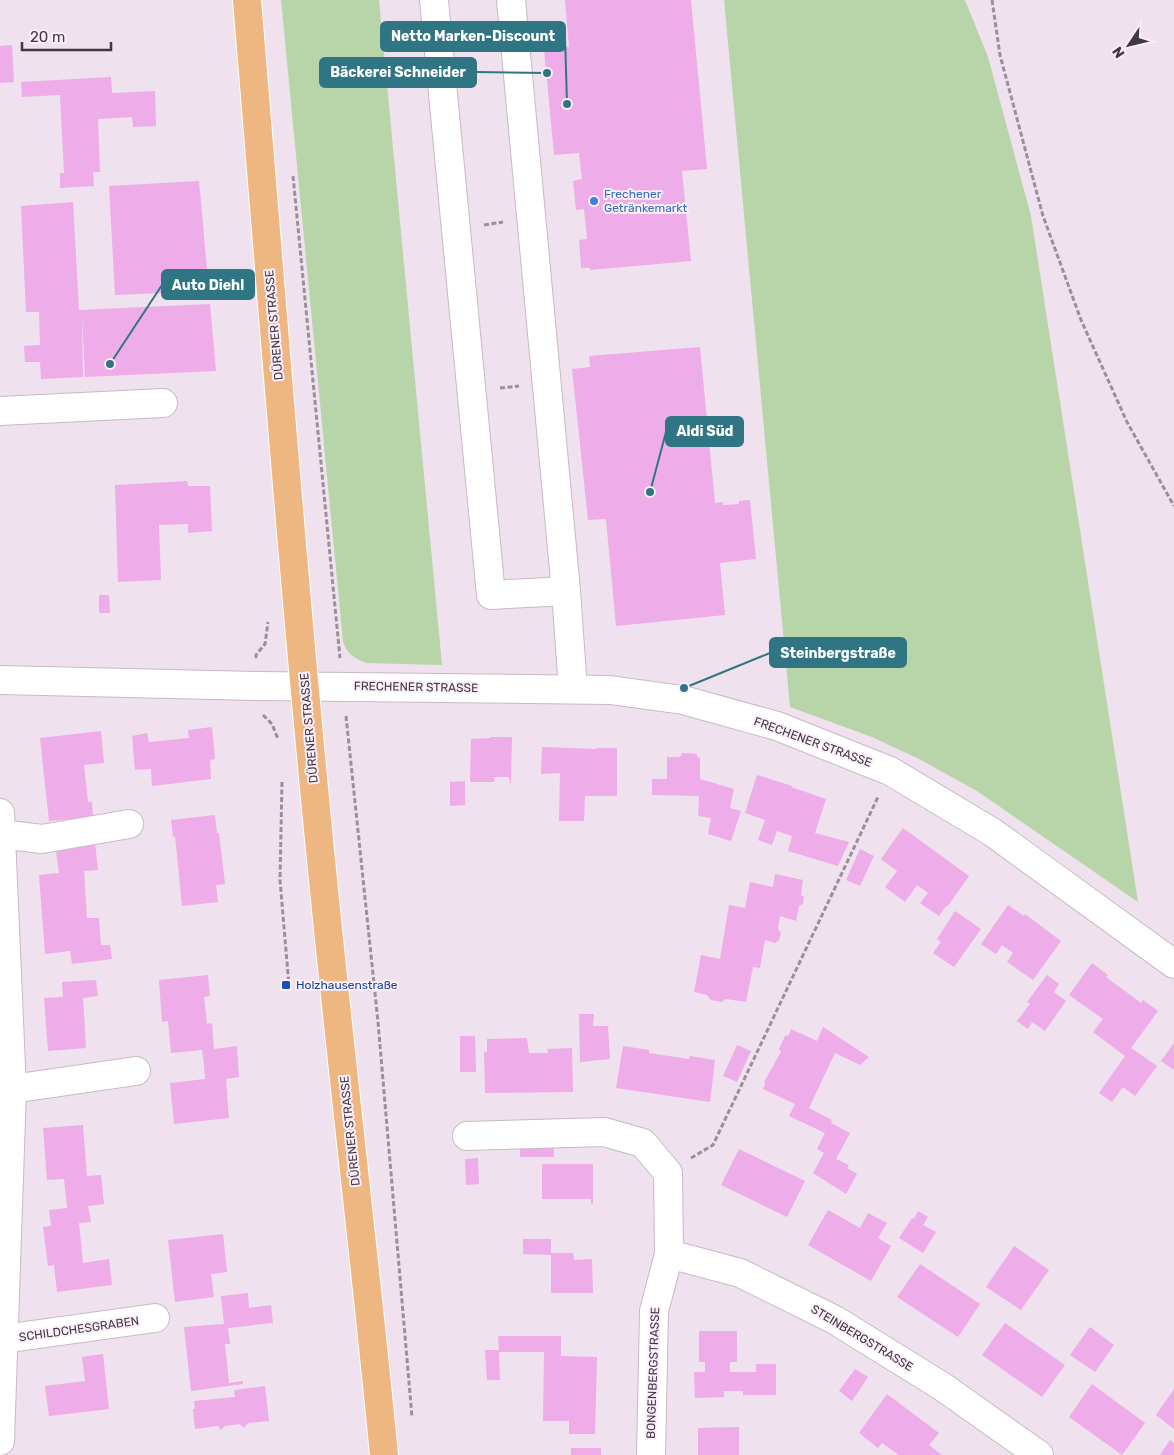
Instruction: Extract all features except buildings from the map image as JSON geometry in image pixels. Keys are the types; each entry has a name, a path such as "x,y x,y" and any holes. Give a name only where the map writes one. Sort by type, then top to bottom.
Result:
{"main road":[{"name":"DÜRENER STRASSE","path":"248,0 305,687 328,930 384,1455"}],"street":[{"path":"434,0 491,595 566,592"},
{"path":"511,0 566,592 573,689"},
{"path":"0,411 163,403"},
{"path":"0,680 305,687"},
{"name":"FRECHENER STRASSE","path":"305,687 610,690 683,700 777,726 890,771 992,832 1174,964"},
{"name":"SCHILDCHESGRABEN","path":"0,1441 2,1338 12,1089 0,827 42,839 129,824"},
{"path":"12,1089 136,1071"},
{"path":"467,1136 604,1132 643,1143 668,1173"},
{"name":"BONGENBERGSTRASSE","path":"651,1455 654,1311 669,1254 668,1173"},
{"name":"STEINBERGSTRASSE","path":"669,1254 740,1273 835,1320 943,1387 1039,1455"},
{"name":"SCHILDCHESGRABEN","path":"2,1338 156,1318"}],"path":[{"path":"992,0 1000,56 1043,216 1085,328 1127,422 1174,506"},
{"path":"292,168 378,1022 413,1426"},
{"path":"456,228 531,219"},
{"path":"472,392 546,384"},
{"path":"668,1173 713,1145 890,771"},
{"path":"282,777 280,880 289,986"}],"green space":[{"path":"281,0 379,0 442,665 366,663 351,655 343,641"},
{"path":"724,0 965,0 988,57 1031,216 1138,902 977,791 921,760 872,737 790,707"}],"place":[{"name":"Bäckerei Schneider","path":"547,73"},
{"name":"Netto Marken-Discount","path":"567,104"},
{"name":"Frechener Getränkemarkt","path":"594,201"},
{"name":"Auto Diehl","path":"110,364"},
{"name":"Aldi Süd","path":"650,492"},
{"name":"Steinbergstraße","path":"684,688"},
{"name":"Holzhausenstraße","path":"286,985"}]}
